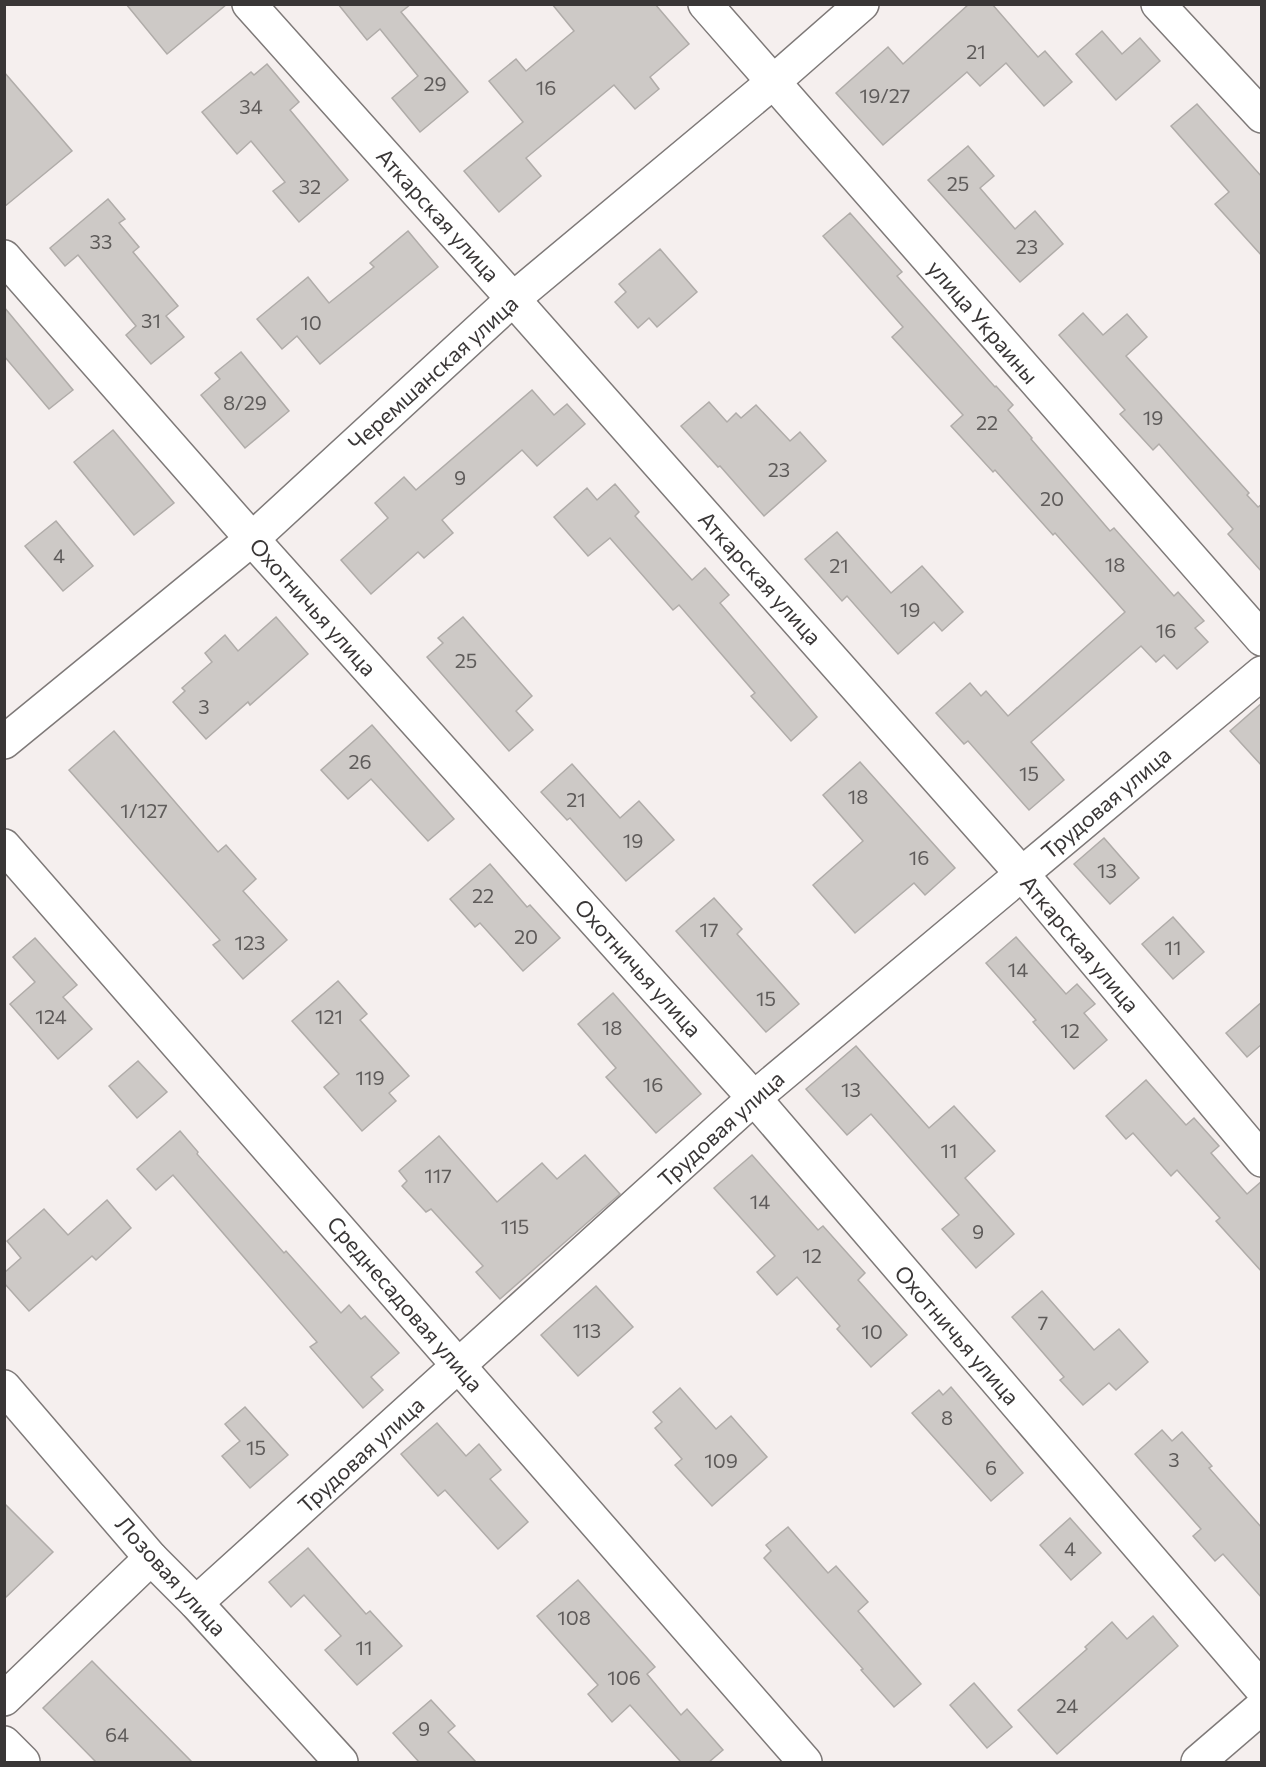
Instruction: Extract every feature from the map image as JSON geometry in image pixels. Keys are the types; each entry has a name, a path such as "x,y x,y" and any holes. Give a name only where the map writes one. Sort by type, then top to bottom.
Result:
{"street":[{"name":"Аткарская улица","path":"249,4 1022,873 1262,1160"},
{"name":"улица Украины","path":"705,4 1262,639"},
{"name":"Черемшанская улица","path":"4,741 252,538 513,299 772,83 862,4"},
{"path":"1158,4 1262,116"},
{"name":"Охотничья улица","path":"4,257 252,538 754,1098 1262,1689"},
{"name":"Трудовая улица","path":"196,1604 754,1098 1262,673"},
{"name":"Среднесадовая улица","path":"4,846 805,1762"},
{"name":"Лозовая улица","path":"4,1387 152,1558 341,1762"},
{"path":"4,1699 152,1558"},
{"path":"1198,1762 1262,1707"},
{"path":"4,1743 23,1762"}],"building":[{"path":"126,4 227,4 167,54"},
{"path":"338,4 411,4 401,12 468,92 420,132 392,98 418,76 380,29 367,40"},
{"path":"552,4 655,4 689,44 650,77 659,89 635,109 614,85 526,158 541,176 499,212 464,171 523,122 489,81 516,59 526,71 574,31"},
{"path":"969,4 992,4 1038,57 1045,51 1072,82 1044,106 1006,63 980,86 967,72 883,145 836,93 888,47 903,64"},
{"path":"1102,31 1122,54 1140,38 1160,61 1116,100 1076,54"},
{"path":"267,64 299,102 290,110 348,180 299,222 273,191 285,182 251,141 237,154 202,112 251,72 254,75"},
{"path":"4,72 72,151 4,207"},
{"path":"1197,104 1262,177 1262,256 1215,204 1229,192 1171,126"},
{"path":"968,146 994,176 980,188 1015,229 1035,211 1063,244 1020,282 928,180"},
{"path":"108,199 125,219 119,223 139,247 133,252 178,306 166,316 184,337 151,364 126,335 136,326 78,255 65,266 50,248"},
{"path":"850,213 902,272 897,276 1013,405 1008,410 1110,531 1114,528 1174,596 1178,592 1204,621 1195,628 1208,642 1177,669 1164,655 1156,662 1141,646 1031,742 1064,780 1029,810 968,741 964,744 936,713 970,683 981,696 986,691 1008,716 1125,612 1055,533 1053,535 995,470 993,472 951,426 963,415 892,337 903,327 823,236"},
{"path":"408,231 438,267 320,364 297,336 282,349 257,319 308,277 329,303 374,267 370,263"},
{"path":"660,249 697,292 657,327 649,318 638,328 615,302 626,292 619,284"},
{"path":"4,307 73,390 49,409 4,356"},
{"path":"1083,313 1103,335 1127,314 1147,337 1126,356 1249,493 1247,495 1258,507 1262,504 1262,572 1228,534 1233,529 1159,444 1153,450 1120,414 1125,410 1059,335"},
{"path":"241,352 289,411 245,448 201,395 220,379 215,373"},
{"path":"532,390 554,415 567,404 585,424 537,466 522,450 442,520 453,533 424,558 418,552 371,594 341,560 388,518 375,503 404,477 416,490"},
{"path":"709,402 727,422 736,413 741,418 756,405 790,441 800,432 826,461 764,516 681,426"},
{"path":"113,430 174,503 134,535 74,462"},
{"path":"615,484 639,512 635,516 692,580 705,568 729,595 720,603 817,717 791,741 751,696 755,693 679,605 673,610 610,538 588,556 554,517 587,488 597,500"},
{"path":"56,521 93,566 63,591 25,546"},
{"path":"837,532 891,593 922,566 963,612 942,631 934,622 898,654 847,596 842,601 805,559"},
{"path":"276,617 308,654 250,705 248,702 206,739 173,702 185,691 182,688 212,662 205,653 225,635 238,651"},
{"path":"463,617 532,696 516,711 533,730 509,751 427,657 443,643 438,638"},
{"path":"1262,703 1262,766 1230,731"},
{"path":"372,725 454,819 428,841 371,779 348,799 321,770"},
{"path":"114,731 218,852 226,845 256,879 243,891 287,940 243,979 213,945 220,940 69,770"},
{"path":"860,762 955,868 925,895 914,883 855,933 813,885 863,841 823,795"},
{"path":"572,764 620,818 639,801 674,840 626,881 570,818 567,820 541,792"},
{"path":"1104,838 1139,878 1110,904 1074,864"},
{"path":"490,864 527,907 530,905 560,938 523,971 480,923 475,927 450,899"},
{"path":"714,898 742,929 737,934 799,1004 766,1032 676,931"},
{"path":"1173,917 1204,952 1173,979 1142,944"},
{"path":"1016,937 1066,994 1077,984 1095,1004 1084,1013 1107,1040 1074,1069 1033,1022 1036,1020 986,963"},
{"path":"35,938 77,985 63,997 92,1029 58,1059 10,1004 35,982 13,957"},
{"path":"338,981 367,1014 360,1020 409,1076 389,1093 396,1101 362,1131 324,1087 339,1074 292,1021"},
{"path":"613,993 701,1094 656,1133 606,1077 616,1068 578,1024"},
{"path":"1262,1002 1262,1044 1247,1057 1226,1033"},
{"path":"856,1046 929,1128 954,1106 995,1151 965,1178 1014,1234 976,1268 942,1229 959,1215 871,1114 847,1135 806,1089"},
{"path":"138,1061 167,1092 137,1118 109,1086"},
{"path":"1146,1080 1186,1125 1194,1118 1219,1146 1211,1153 1247,1194 1262,1181 1262,1272 1216,1221 1220,1218 1177,1170 1171,1176 1133,1133 1126,1139 1106,1116"},
{"path":"180,1131 198,1152 197,1154 284,1253 286,1251 341,1313 349,1305 361,1319 365,1316 399,1353 371,1377 383,1390 363,1408 310,1347 317,1342 173,1175 156,1190 137,1169"},
{"path":"439,1136 497,1202 542,1163 557,1179 585,1155 620,1194 500,1299 476,1272 483,1266 431,1209 426,1212 402,1186 407,1181 399,1171"},
{"path":"752,1155 818,1230 823,1226 865,1273 858,1280 907,1335 871,1367 837,1329 840,1326 797,1277 777,1295 757,1272 775,1256 714,1188"},
{"path":"107,1200 131,1228 96,1260 92,1256 29,1311 4,1283 4,1273 21,1258 7,1241 44,1209 68,1235"},
{"path":"596,1286 633,1327 578,1376 541,1335"},
{"path":"1042,1291 1094,1350 1119,1329 1148,1362 1116,1390 1109,1383 1083,1405 1060,1380 1064,1377 1012,1317"},
{"path":"951,1387 1023,1473 991,1501 912,1413 939,1390 943,1395"},
{"path":"680,1388 716,1429 731,1416 767,1457 712,1506 675,1465 682,1459 655,1428 662,1422 653,1412"},
{"path":"245,1407 288,1455 250,1488 222,1456 240,1441 225,1424"},
{"path":"437,1423 466,1456 479,1444 501,1470 490,1479 528,1522 498,1549 445,1490 438,1496 401,1454"},
{"path":"1162,1430 1172,1441 1182,1432 1212,1466 1209,1468 1262,1528 1262,1598 1223,1554 1215,1561 1193,1536 1201,1529 1135,1454"},
{"path":"4,1503 53,1552 4,1599"},
{"path":"1070,1518 1101,1553 1071,1580 1040,1545"},
{"path":"788,1527 828,1573 836,1566 868,1602 858,1611 921,1684 894,1707 764,1558 771,1551 766,1545"},
{"path":"308,1548 366,1614 370,1611 402,1646 357,1685 325,1650 341,1636 304,1595 291,1607 269,1582"},
{"path":"578,1580 655,1667 647,1674 681,1715 687,1709 723,1750 709,1762 681,1762 630,1705 612,1722 588,1694 598,1685 537,1616"},
{"path":"1153,1616 1178,1646 1057,1754 1018,1710 1087,1649 1085,1647 1112,1622 1127,1639"},
{"path":"92,1661 192,1762 96,1762 43,1708"},
{"path":"974,1683 1012,1727 987,1748 950,1705"},
{"path":"431,1700 455,1726 448,1732 476,1762 419,1762 393,1733"}]}
